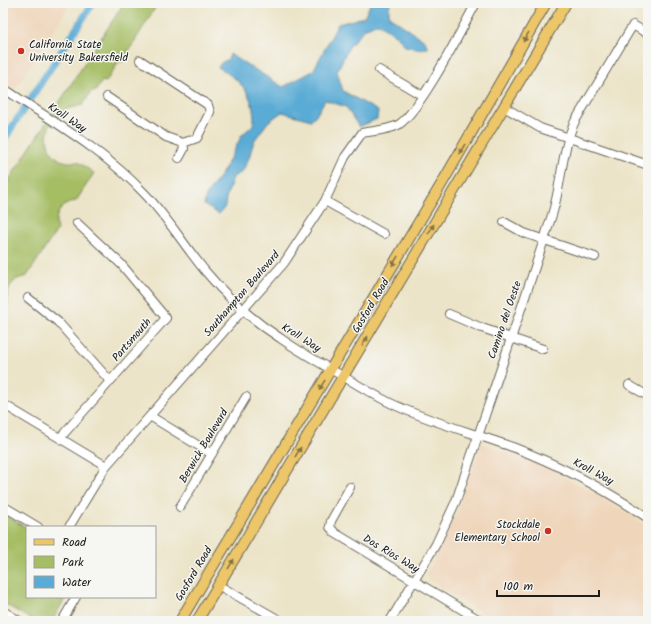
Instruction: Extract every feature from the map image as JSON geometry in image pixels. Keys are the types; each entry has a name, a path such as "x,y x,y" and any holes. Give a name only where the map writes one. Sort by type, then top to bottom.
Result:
{"main road":[{"name":"Gosford Road","path":"180,621 441,185 546,3"},
{"name":"Gosford Road","path":"196,621 566,3"}],"street":[{"name":"Southampton Boulevard","path":"70,526 106,466 284,264 325,201 345,157 362,133 397,126 408,116 423,96 476,3"},
{"name":"Camino del Oeste","path":"390,621 436,544 456,501 544,240 554,207 568,138 575,121 633,25 648,34"},
{"path":"107,97 166,137 183,143 197,138 210,112 208,105 140,60"},
{"path":"379,70 423,96"},
{"name":"Kroll Way","path":"3,88 77,137 131,179 160,212 210,277 243,310 280,338 331,370 398,407 521,450 574,474 647,515"},
{"path":"504,107 535,126 648,165"},
{"path":"179,158 184,149 183,143"},
{"path":"325,201 384,234"},
{"path":"504,222 524,233 595,258"},
{"name":"Partsmouth","path":"60,438 166,318 121,264 78,223"},
{"path":"28,298 58,322 74,338 110,381"},
{"path":"448,314 482,328 543,349"},
{"path":"629,385 648,396"},
{"name":"Berwick Boulevard","path":"180,506 246,397"},
{"path":"3,404 106,466"},
{"path":"150,416 212,454"},
{"name":"Dos Rios Way","path":"350,487 331,521 330,527 335,534 481,621"},
{"path":"3,506 36,526"},
{"path":"218,585 281,621"},
{"path":"62,621 75,598"},
{"path":"3,611 16,620"}],"shaded area":[{"name":"California State University Bakersfield","path":"3,3 71,3 3,108"},
{"name":"Stockdale Elementary School","path":"481,443 547,468 624,510 648,527 648,621 496,621 430,581 426,575 457,511"}],"green space":[{"path":"124,3 158,3 122,62 119,61 106,82 102,81 95,92 92,90 83,105 66,109 63,114 55,119 49,127 47,138 49,148 53,154 60,160 78,162 94,173 76,201 71,202 59,211 56,220 57,230 27,276 17,279 10,286 7,296 8,305 3,313 3,189"},
{"path":"3,514 26,527 26,598 65,598 52,621 34,621 3,603"}],"water":[{"path":"371,3 391,3 389,7 389,16 425,41 428,48 418,49 405,46 398,37 378,23 364,29 349,47 337,71 343,91 378,111 377,119 359,127 346,107 325,100 317,114 311,120 282,112 268,122 254,141 249,158 242,172 233,177 226,198 225,207 219,214 204,205 206,196 224,170 242,135 254,124 252,104 249,96 240,83 218,67 222,62 228,60 230,54 283,87 313,71 338,24 364,17"}],"waterway":[{"path":"3,141 93,3"}],"place":[{"name":"California State University Bakersfield","path":"21,51"},
{"name":"Stockdale Elementary School","path":"548,531"}]}
